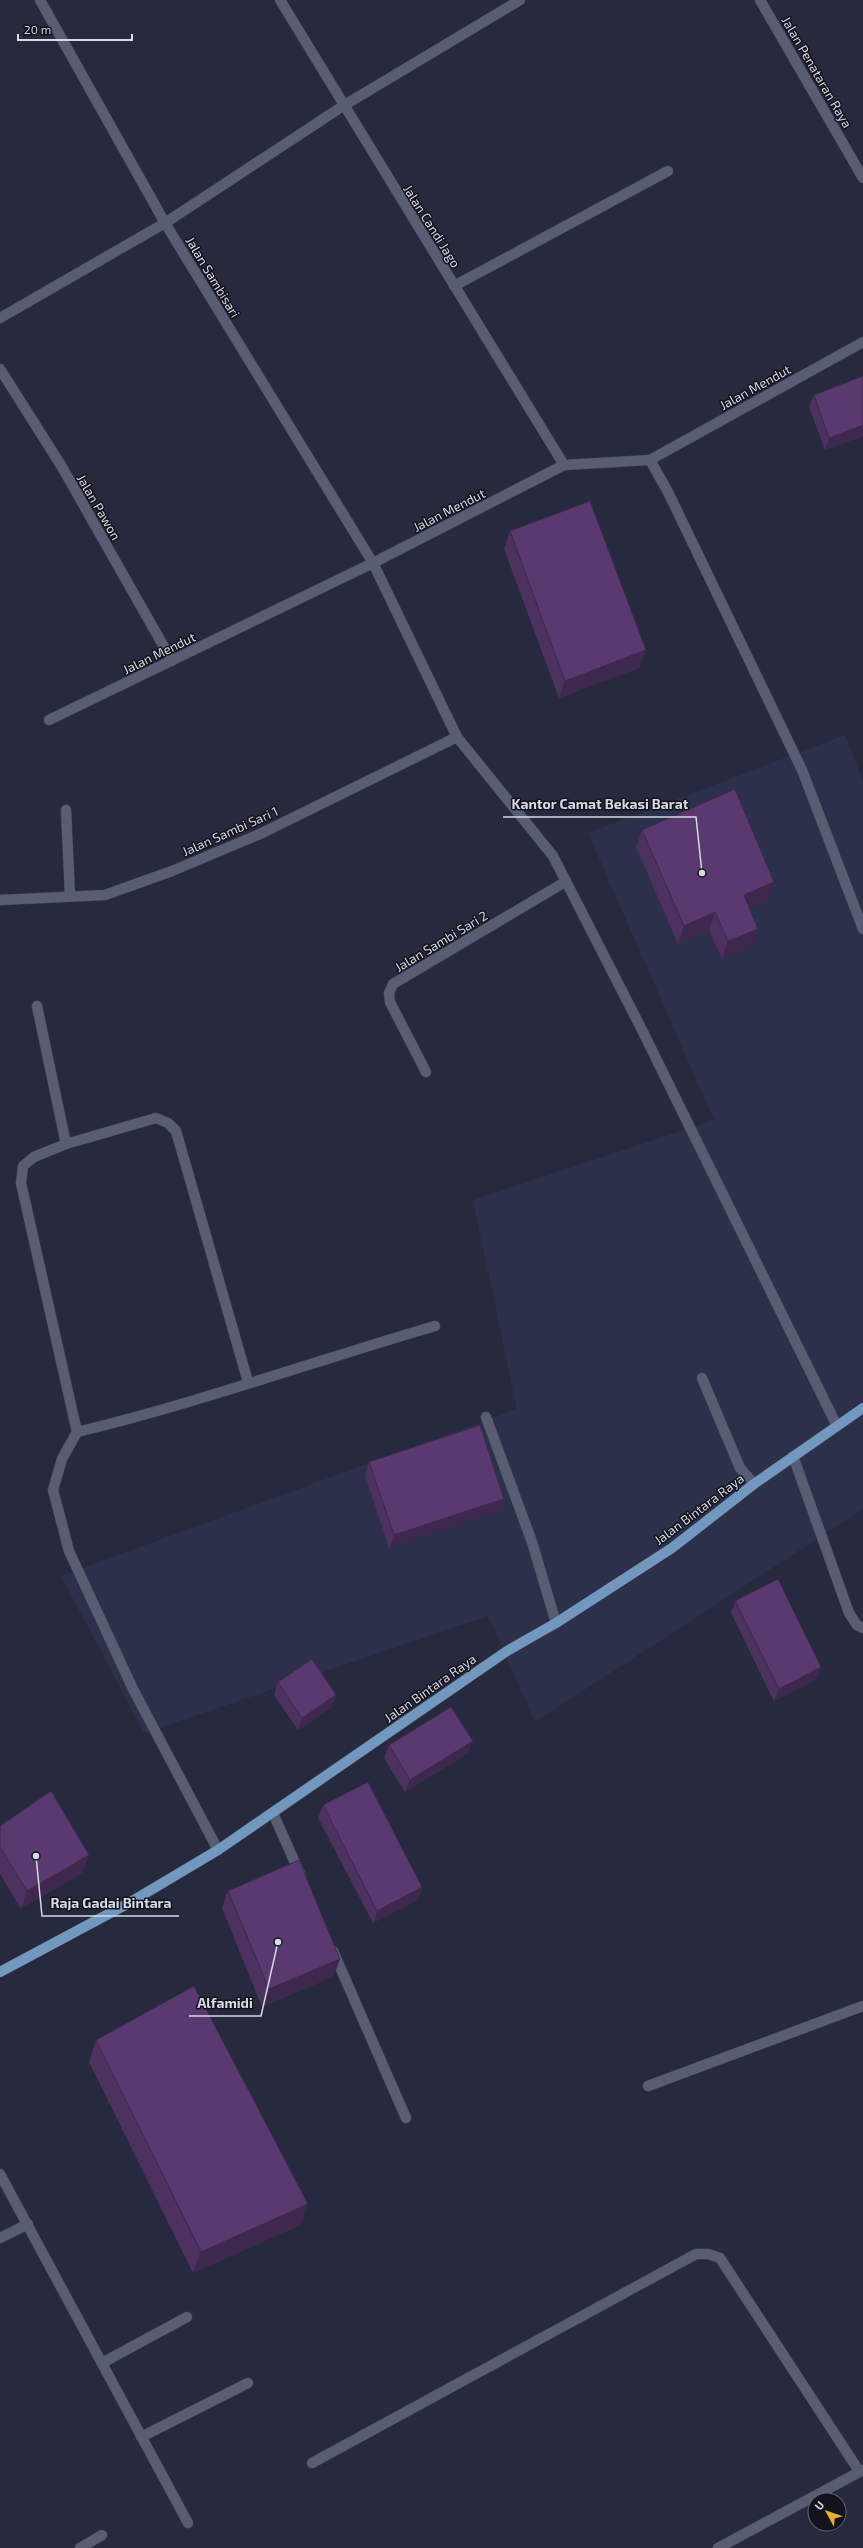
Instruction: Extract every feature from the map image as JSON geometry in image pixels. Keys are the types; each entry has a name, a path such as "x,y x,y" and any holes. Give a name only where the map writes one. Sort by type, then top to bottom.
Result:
{"main road":[{"name":"Jalan Bintara Raya","path":"0,1972 129,1903 218,1850 507,1651 556,1622 672,1548 754,1484 863,1408"}],"street":[{"name":"Jalan Sambisari","path":"40,0 165,223 373,564 457,737 553,856 641,1028 837,1426"},
{"name":"Jalan Candi Jago","path":"280,0 343,106 564,465"},
{"path":"0,318 165,223 343,106 507,3 520,0"},
{"name":"Jalan Penataran Raya","path":"760,0 863,178"},
{"path":"454,286 668,171"},
{"name":"Jalan Mendut","path":"49,720 373,564 564,465 650,460 863,342"},
{"name":"Jalan Pawon","path":"0,369 62,467 172,661"},
{"path":"650,460 668,492 802,770 863,929"},
{"name":"Jalan Sambi Sari 1","path":"0,900 105,895 172,871 260,834 457,737"},
{"path":"66,810 70,896"},
{"name":"Jalan Sambi Sari 2","path":"426,1072 390,1002 389,993 393,984 565,882"},
{"path":"36,1006 66,1144"},
{"path":"218,1850 133,1689 69,1551 53,1490 62,1460 77,1432 21,1183 23,1166 34,1158 66,1144 156,1118 168,1123 176,1131 248,1382"},
{"path":"77,1432 145,1416 248,1382 435,1326"},
{"path":"702,1378 740,1468 754,1484"},
{"path":"486,1417 532,1542 556,1622"},
{"path":"793,1456 849,1613 857,1625 863,1628"},
{"path":"273,1813 305,1886"},
{"path":"330,1944 406,2118"},
{"path":"648,2086 863,2006"},
{"path":"0,2174 188,2523"},
{"path":"0,2238 28,2224"},
{"path":"312,2463 696,2254 708,2254 720,2258 861,2470 718,2548"},
{"path":"102,2363 186,2317"},
{"path":"142,2437 248,2383"},
{"path":"80,2548 102,2535"}],"shaded area":[{"path":"845,735 863,781 863,1509 535,1722 488,1616 144,1733 61,1576 517,1409 473,1200 714,1120 588,833"}],"building":[{"path":"863,376 863,425 829,438 814,395"},
{"path":"590,501 646,650 565,681 510,531"},
{"path":"735,789 774,882 744,895 758,929 728,941 715,912 684,926 642,830"},
{"path":"480,1425 504,1499 394,1535 369,1462"},
{"path":"778,1579 821,1667 779,1689 735,1601"},
{"path":"312,1659 336,1695 302,1718 278,1682"},
{"path":"451,1707 473,1741 410,1780 389,1745"},
{"path":"368,1782 422,1887 377,1911 323,1805"},
{"path":"51,1791 89,1855 27,1891 0,1847 0,1826"},
{"path":"299,1860 340,1959 269,1989 228,1891"},
{"path":"194,1986 308,2204 201,2252 96,2040"}],"place":[{"name":"Kantor Camat Bekasi Barat","path":"702,873"},
{"name":"Raja Gadai Bintara","path":"36,1856"},
{"name":"Alfamidi","path":"278,1942"}]}
